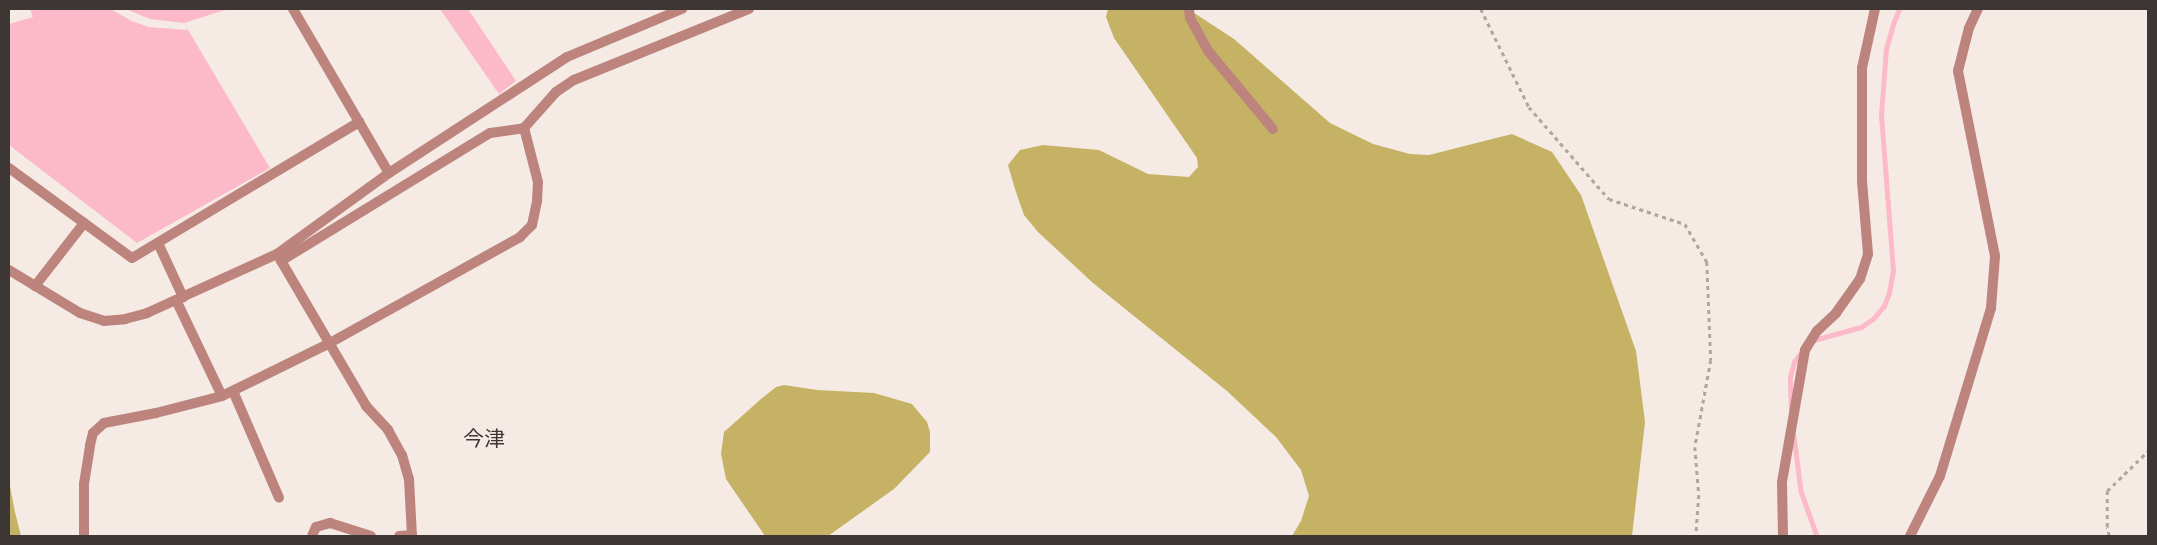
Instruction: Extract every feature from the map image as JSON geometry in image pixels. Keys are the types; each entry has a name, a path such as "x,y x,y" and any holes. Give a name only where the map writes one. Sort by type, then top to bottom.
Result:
{"street":[{"path":"292,9 389,173"},
{"path":"279,258 389,173 567,57 682,9"},
{"path":"9,270 80,313 104,321 148,313 279,258 490,134 524,128 556,92 574,80 749,9"},
{"path":"1189,9 1190,18 1209,52 1273,129"},
{"path":"1783,536 1782,482 1805,350 1817,331 1836,313 1860,279 1868,254 1862,181 1862,68 1875,9"},
{"path":"1910,536 1940,476 1991,308 1995,256 1958,70 1969,28 1978,9"},
{"path":"9,168 132,258 359,122"},
{"path":"84,536 84,484 93,433 104,423 156,413 222,396 233,391 328,344 520,236 532,225 538,201 538,182 524,128"},
{"path":"35,286 84,223"},
{"path":"158,243 222,396"},
{"path":"279,258 366,406 388,430 402,455 409,479 412,536 399,536"},
{"path":"233,391 279,498"},
{"path":"312,536 316,527 330,523 371,536"}],"path":[{"path":"1481,9 1529,107 1610,199 1685,224 1707,262 1711,360 1695,447 1699,495 1696,536"},
{"path":"2109,536 2107,527 2107,491 2148,451"}],"shaded area":[{"path":"30,9 228,9 184,23 270,168 137,243 9,145 9,24 33,17"},
{"path":"440,9 468,9 516,81 499,94"},
{"path":"1108,9 1188,9 1234,39 1330,123 1373,144 1410,154 1429,155 1512,134 1552,152 1581,195 1636,351 1645,422 1632,536 1292,536 1301,521 1309,496 1301,470 1276,437 1227,391 1093,283 1038,232 1024,215 1008,165 1020,150 1043,145 1099,150 1148,174 1189,177 1198,167 1197,158 1114,38 1106,17"},
{"path":"784,385 817,390 874,393 912,404 927,422 930,432 930,452 894,489 828,536 765,536 726,479 721,454 724,432 776,387"},
{"path":"9,481 15,512 21,536 9,536"}],"pier":[{"path":"110,9 126,9 150,19 184,23 188,30 148,27"}],"waterway":[{"path":"1814,340 1861,327 1873,319 1884,306 1889,293 1893,271 1881,115 1886,49 1899,9"},
{"path":"1791,411 1790,377 1794,362 1803,350"},
{"path":"1794,436 1801,491 1817,536"}],"district":[{"name":"今津","path":"484,438"}]}
